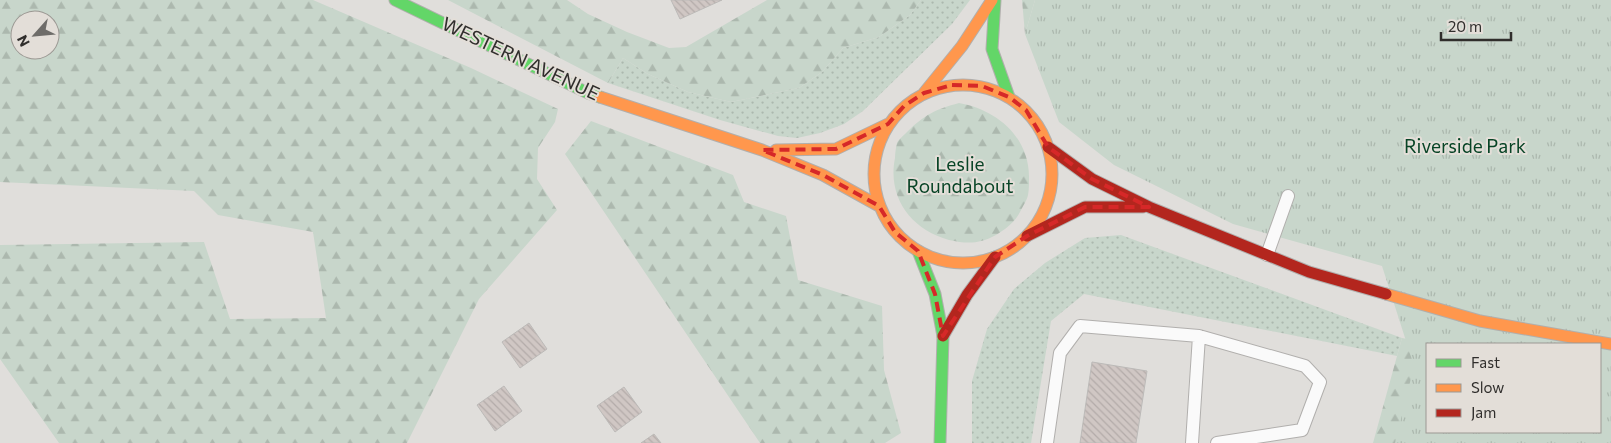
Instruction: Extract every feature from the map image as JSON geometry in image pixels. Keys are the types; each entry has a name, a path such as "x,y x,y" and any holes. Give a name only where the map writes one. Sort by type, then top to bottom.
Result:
{"main road":[{"name":"WESTERN AVENUE","path":"395,0 588,93 762,150 823,174 879,206"},
{"path":"924,93 962,46 994,0"},
{"path":"994,0 992,49 1009,97"},
{"path":"1027,236 1041,217 1050,194 1052,170 1048,147 1039,127 1026,110 1009,97 982,86 952,85 924,93 904,106 888,124 876,150 873,178 879,206 895,232 918,251 942,261 969,263 995,258 1027,236 1085,207 1150,208"},
{"path":"762,150 836,149 888,124"},
{"path":"1048,147 1092,179 1150,208 1309,272 1480,321 1611,344"},
{"path":"918,251 935,294 943,336 940,443"},
{"path":"943,336 967,295 995,258"}],"lane":[{"path":"1267,255 1288,196"},
{"path":"1047,443 1060,353 1080,326 1199,336 1305,366 1320,382 1302,430 1216,443"},
{"path":"1192,443 1199,336"}],"highlighted area":[{"path":"952,85 982,86 1009,97 1026,110 1048,147 1092,179 1149,207 1085,207 1027,236 995,257 943,336 935,294 918,251 895,232 879,206 823,175 762,150 836,149 888,124 904,106 924,93"}],"green space":[{"path":"0,0 313,0 471,68 558,109 555,122 538,148 537,179 557,210 479,299 407,443 59,443 0,359 0,245 204,242 230,319 326,318 313,232 218,215 194,191 0,182"},
{"path":"448,0 567,0 588,14 627,32 669,48 686,47 767,0 921,0 910,15 879,37 843,48 822,72 799,88 731,102 688,92 648,74 623,58 608,83"},
{"path":"921,0 970,0 952,24 863,111 844,124 820,133 797,138 778,136 720,120 608,83 623,58 648,74 688,92 731,102 799,88 822,72 843,48 879,37 910,15"},
{"path":"1022,0 1035,0 1025,34"},
{"name":"Riverside Park","path":"1035,0 1611,0 1611,443 1395,443 1414,366 1382,266 1233,224 1114,165 1059,122 1025,34"},
{"name":"Leslie Roundabout","path":"959,103 987,112 999,119 1018,139 1028,164 1028,195 1018,216 1010,225 996,235 973,242 949,240 935,235 913,220 899,198 893,172 899,140 925,117 937,110"},
{"path":"591,121 733,175 744,202 786,216 798,280 882,306 884,370 901,433 885,443 760,443 565,154"},
{"path":"1121,235 1402,338 1397,356 1084,294 1051,321 1031,443 972,443 972,381 987,329 1014,289 1045,263 1085,238"},
{"path":"1402,338 1430,343 1426,343 1426,433 1601,433 1611,443 1373,443"}],"building":[{"path":"671,0 722,0 680,19"},
{"path":"529,323 547,349 520,368 502,342"},
{"path":"1092,362 1147,371 1136,443 1080,443"},
{"path":"504,386 522,411 495,431 477,405"},
{"path":"624,387 642,412 615,432 597,406"},
{"path":"654,434 661,443 641,443"}],"traffic: fast":[{"path":"395,0 588,93 600,97"},
{"path":"995,0 992,49 1009,97"},
{"path":"918,251 935,294 943,336 940,443"}],"traffic: slow":[{"path":"924,93 962,46 992,0"},
{"path":"954,85 972,85 1005,95 1020,105 1032,117 1042,132 1048,148 1052,174 1048,200 1042,216 1032,231 1020,243 1005,253 989,259 972,263 954,263 921,253 906,243 894,231 884,216 878,200 874,183 874,165 884,132 894,117 906,105 921,95 937,89 954,85"},
{"path":"600,97 762,150 823,175 879,206"},
{"path":"776,150 836,149 888,124"},
{"path":"1386,294 1480,321 1611,344"}],"traffic: jam":[{"path":"1048,147 1092,179 1149,207 1309,272 1386,294"},
{"path":"1027,236 1085,207 1143,207"},
{"path":"943,336 967,295 995,257"}]}
